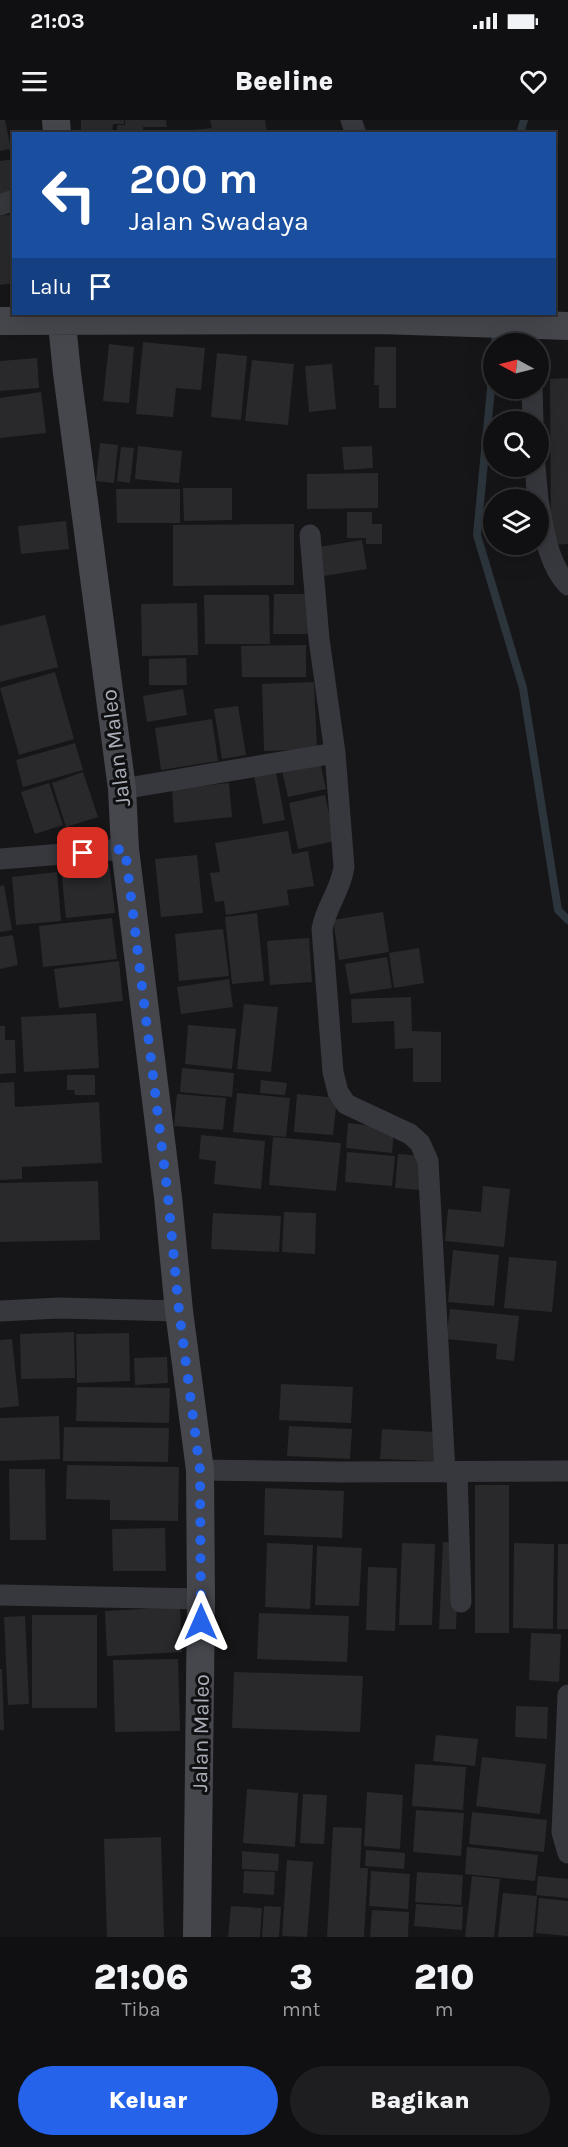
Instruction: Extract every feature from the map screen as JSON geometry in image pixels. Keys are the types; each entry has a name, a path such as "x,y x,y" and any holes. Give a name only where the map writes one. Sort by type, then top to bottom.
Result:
{"street":[{"path":"0,321 62,317 380,317 455,321 530,332 568,326"},
{"name":"Jalan Maleo","path":"62,317 66,372 122,789 125,849 200,1470 201,1599 197,1937"},
{"path":"310,535 319,639 335,753 344,867 341,883 328,906 322,928 333,1072 338,1092 346,1104 410,1134 420,1143 428,1161 461,1602"},
{"path":"549,548 552,561 568,585"},
{"path":"122,789 335,753"},
{"path":"0,859 125,849"},
{"path":"0,1311 59,1308 179,1311"},
{"path":"200,1470 568,1471"},
{"path":"0,1595 201,1599"},
{"path":"568,1695 562,1832 568,1853"}],"building":[{"path":"0,120 5,120 11,149 0,151"},
{"path":"81,120 124,120 124,124 113,124 112,132 81,132"},
{"path":"125,120 166,120 167,127 143,127 144,132 117,132 117,125 125,125"},
{"path":"210,120 265,120 267,132 192,132 192,130 212,128"},
{"path":"12,159 12,192 0,194 0,161"},
{"path":"12,214 12,283 0,285 0,216"},
{"path":"143,342 205,348 201,390 176,388 173,417 136,414"},
{"path":"109,344 134,347 129,403 103,401"},
{"path":"375,347 396,347 396,408 379,408 379,385 374,385"},
{"path":"217,353 247,356 241,420 211,417"},
{"path":"37,358 39,388 0,391 0,361"},
{"path":"252,360 294,364 288,425 245,421"},
{"path":"332,364 336,409 309,412 305,366"},
{"path":"568,378 568,544 551,545 550,379"},
{"path":"41,392 46,433 0,438 0,398"},
{"path":"100,443 118,445 114,483 96,481"},
{"path":"138,446 182,451 179,483 135,479"},
{"path":"372,446 373,468 344,470 342,447"},
{"path":"121,447 134,448 130,483 117,481"},
{"path":"378,473 378,508 307,509 307,474"},
{"path":"183,488 232,488 232,520 184,521"},
{"path":"116,489 180,489 180,523 117,523"},
{"path":"347,512 372,512 372,524 382,524 382,544 366,544 366,538 347,538"},
{"path":"66,521 69,549 21,554 18,526"},
{"path":"294,524 294,585 173,586 173,525"},
{"path":"362,540 367,569 324,576 319,547"},
{"path":"274,594 308,594 308,634 273,634"},
{"path":"204,595 269,595 270,644 205,644"},
{"path":"197,603 198,655 142,656 141,604"},
{"path":"45,615 58,667 0,682 0,626"},
{"path":"306,645 306,677 242,677 241,646"},
{"path":"186,658 187,685 149,685 149,659"},
{"path":"55,672 74,739 19,755 0,688"},
{"path":"314,682 317,749 264,751 262,684"},
{"path":"183,689 187,715 147,722 143,696"},
{"path":"238,706 246,755 222,759 214,709"},
{"path":"212,719 218,761 161,770 155,728"},
{"path":"75,743 83,770 23,787 16,760"},
{"path":"320,762 326,789 288,797 282,770"},
{"path":"83,772 98,817 66,827 52,783"},
{"path":"276,772 285,820 263,824 254,776"},
{"path":"49,783 63,825 35,834 21,792"},
{"path":"229,783 232,817 174,823 172,789"},
{"path":"325,795 335,841 298,849 289,803"},
{"path":"288,831 292,854 308,851 314,886 287,890 289,905 226,915 224,901 215,902 210,873 220,872 215,843"},
{"path":"197,855 203,913 161,917 155,859"},
{"path":"109,864 115,913 66,918 61,869"},
{"path":"57,872 61,921 16,925 12,877"},
{"path":"4,885 12,930 0,932 0,886"},
{"path":"383,912 389,952 339,960 333,920"},
{"path":"257,913 264,981 232,984 225,917"},
{"path":"112,918 117,959 43,967 39,926"},
{"path":"223,929 229,976 179,981 175,934"},
{"path":"13,935 18,965 0,969 0,937"},
{"path":"309,938 312,982 270,985 267,941"},
{"path":"419,948 424,983 394,988 389,953"},
{"path":"387,957 392,988 350,994 345,964"},
{"path":"119,961 123,1001 59,1008 54,969"},
{"path":"229,979 233,1007 181,1014 177,987"},
{"path":"411,997 412,1031 441,1032 441,1082 413,1082 413,1048 395,1049 394,1021 352,1023 351,999"},
{"path":"244,1004 278,1007 271,1072 237,1069"},
{"path":"96,1013 99,1068 24,1072 21,1017"},
{"path":"188,1025 236,1029 232,1069 185,1064"},
{"path":"0,1026 5,1026 5,1040 15,1040 16,1073 0,1074"},
{"path":"182,1068 234,1073 232,1097 180,1092"},
{"path":"67,1075 95,1075 95,1095 75,1095 74,1090 67,1090"},
{"path":"261,1080 287,1083 285,1095 260,1093"},
{"path":"14,1082 15,1107 99,1102 102,1163 22,1167 22,1179 0,1180 0,1083"},
{"path":"237,1093 290,1098 286,1137 233,1132"},
{"path":"177,1094 226,1098 223,1130 174,1126"},
{"path":"297,1094 337,1098 333,1135 294,1132"},
{"path":"348,1123 394,1128 392,1153 346,1148"},
{"path":"201,1135 265,1141 261,1189 214,1184 216,1161 199,1159"},
{"path":"273,1137 341,1143 336,1191 269,1185"},
{"path":"347,1152 395,1156 392,1186 345,1182"},
{"path":"398,1154 424,1156 421,1190 395,1188"},
{"path":"98,1181 100,1240 0,1242 0,1183"},
{"path":"483,1186 510,1189 504,1247 445,1241 448,1209 481,1212"},
{"path":"284,1212 316,1213 315,1254 282,1252"},
{"path":"213,1213 281,1216 279,1252 211,1249"},
{"path":"453,1250 499,1255 494,1306 448,1302"},
{"path":"509,1257 557,1261 552,1312 504,1308"},
{"path":"450,1309 519,1316 514,1361 496,1359 497,1344 446,1339"},
{"path":"74,1332 75,1378 21,1379 20,1334"},
{"path":"129,1333 130,1381 77,1383 76,1334"},
{"path":"12,1339 19,1406 0,1408 0,1340"},
{"path":"167,1357 168,1383 135,1385 134,1358"},
{"path":"281,1384 353,1387 351,1423 279,1420"},
{"path":"77,1387 170,1388 169,1423 76,1421"},
{"path":"59,1416 60,1459 0,1461 0,1418"},
{"path":"289,1426 352,1429 350,1459 287,1456"},
{"path":"64,1427 169,1428 168,1462 63,1461"},
{"path":"382,1429 435,1432 434,1461 380,1459"},
{"path":"67,1465 179,1467 178,1521 110,1520 110,1500 66,1499"},
{"path":"9,1469 45,1469 46,1540 10,1540"},
{"path":"475,1485 509,1485 509,1633 475,1633"},
{"path":"265,1488 344,1491 342,1538 264,1535"},
{"path":"165,1528 166,1571 113,1571 112,1529"},
{"path":"443,1542 459,1543 456,1629 439,1629"},
{"path":"267,1543 313,1545 310,1609 265,1607"},
{"path":"402,1543 435,1544 432,1625 399,1625"},
{"path":"514,1543 554,1544 553,1629 513,1628"},
{"path":"558,1544 568,1544 568,1629 557,1629"},
{"path":"317,1546 362,1548 359,1606 315,1605"},
{"path":"368,1567 397,1568 395,1631 366,1630"},
{"path":"180,1607 182,1652 107,1656 105,1611"},
{"path":"259,1613 349,1616 347,1662 257,1659"},
{"path":"32,1615 97,1615 97,1708 32,1708"},
{"path":"25,1616 29,1704 8,1705 4,1617"},
{"path":"531,1633 561,1634 559,1682 529,1680"},
{"path":"178,1659 180,1731 115,1732 113,1660"},
{"path":"0,1669 2,1669 4,1730 0,1730"},
{"path":"234,1672 363,1676 360,1732 232,1728"},
{"path":"516,1706 548,1707 547,1739 515,1737"},
{"path":"436,1735 478,1739 475,1766 433,1761"},
{"path":"482,1757 546,1764 540,1814 476,1806"},
{"path":"415,1764 466,1767 463,1810 412,1806"},
{"path":"247,1789 298,1793 295,1847 243,1843"},
{"path":"367,1792 403,1795 400,1849 364,1846"},
{"path":"303,1794 327,1795 324,1844 300,1843"},
{"path":"416,1810 464,1813 461,1856 413,1852"},
{"path":"472,1812 547,1820 544,1852 469,1844"},
{"path":"333,1827 362,1828 360,1868 368,1868 364,1937 327,1937"},
{"path":"161,1837 164,1937 107,1937 104,1839"},
{"path":"467,1847 538,1855 535,1881 465,1874"},
{"path":"366,1850 405,1853 404,1869 365,1866"},
{"path":"242,1851 279,1854 278,1871 242,1869"},
{"path":"287,1860 313,1862 307,1937 282,1936"},
{"path":"244,1871 275,1872 274,1895 243,1893"},
{"path":"371,1871 410,1874 408,1909 369,1906"},
{"path":"417,1872 463,1875 461,1905 415,1902"},
{"path":"472,1876 500,1879 494,1937 465,1937"},
{"path":"538,1876 568,1879 568,1898 536,1895"},
{"path":"503,1893 537,1896 533,1937 498,1937"},
{"path":"539,1898 568,1901 568,1936 536,1933"},
{"path":"416,1904 463,1907 462,1930 414,1926"},
{"path":"231,1906 262,1908 260,1937 228,1937"},
{"path":"264,1906 281,1907 279,1937 262,1937"},
{"path":"372,1910 409,1912 408,1937 370,1937"}],"waterway":[{"path":"521,132 524,120"},
{"path":"490,399 477,535 523,688 558,910 568,920"}],"route":[{"path":"83,853 125,849 200,1470 201,1622"}]}
